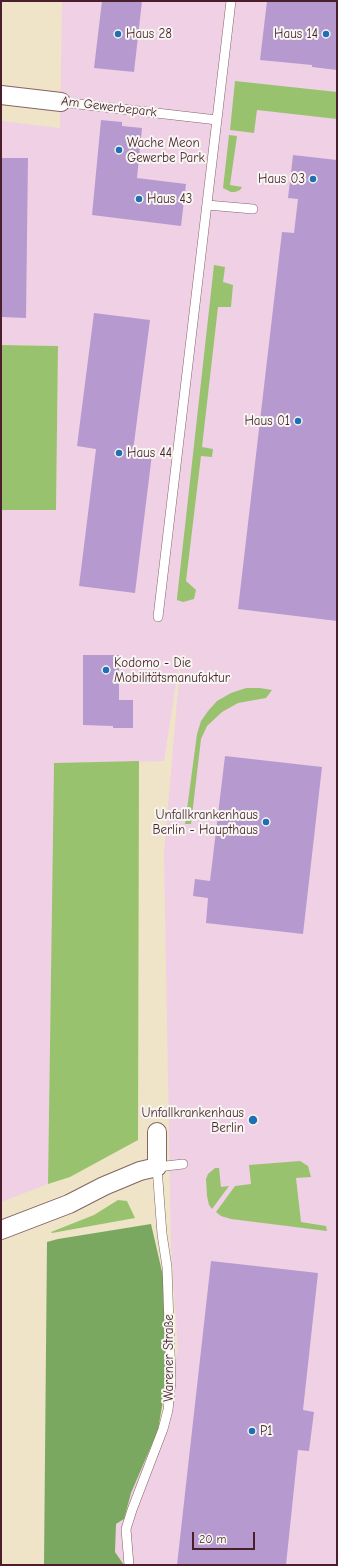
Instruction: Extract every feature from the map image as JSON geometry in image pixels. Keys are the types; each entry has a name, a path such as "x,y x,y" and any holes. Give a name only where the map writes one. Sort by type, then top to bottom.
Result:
{"street":[{"name":"Am Gewerbepark","path":"1,95 61,102"},
{"name":"Warener Straße","path":"157,1132 157,1167"},
{"path":"1,1230 69,1204 104,1186 140,1171 157,1167"}],"lane":[{"path":"158,618 231,1"},
{"name":"Am Gewerbepark","path":"61,102 217,120"},
{"path":"207,205 253,209"},
{"path":"157,1167 183,1164"},
{"name":"Warener Straße","path":"129,1565 126,1529 163,1429 168,1410 171,1380 167,1268 162,1234 157,1167"}],"shaded area":[{"path":"62,1 337,1 337,1565 124,1565 115,1552 116,1524 124,1519 131,1493 158,1430 178,1349 171,1248 164,853 182,644 164,761 54,763 48,1184 1,1202 1,510 56,510 58,346 1,345 1,121 60,128"}],"green space":[{"path":"235,81 337,92 337,119 257,110 254,133 230,130"},
{"path":"229,135 237,136 230,185 242,187 240,190 235,192 231,192 223,188"},
{"path":"214,265 225,267 223,282 233,285 231,307 218,307 202,447 213,449 212,457 201,456 186,581 196,590 194,599 183,602 177,600 177,598"},
{"path":"1,345 58,346 56,510 1,510"},
{"path":"246,688 272,690 266,698 238,703 222,712 207,726 201,739 191,824 185,824 197,734 201,721 217,701 231,693"},
{"path":"139,761 138,1140 70,1177 48,1184 54,763"},
{"path":"300,1161 308,1166 311,1177 296,1178 301,1222 326,1226 327,1231 231,1219 221,1216 216,1212 235,1186 251,1184 249,1165"},
{"path":"215,1168 219,1168 221,1187 229,1186 212,1209 209,1205 207,1196 206,1179 208,1174"},
{"path":"118,1200 127,1201 135,1218 51,1232 94,1215"},
{"path":"151,1224 163,1276 166,1383 158,1430 131,1493 124,1519 116,1524 115,1552 124,1565 44,1565 47,1242"}],"building":[{"name":"Haus 28","path":"102,1 142,1 134,72 94,68"},
{"path":"267,1 337,1 337,70 312,67 312,65 260,60"},
{"name":"Haus 43","path":"101,120 122,122 122,126 142,128 137,178 186,184 181,226 92,215"},
{"name":"Haus 01","path":"293,155 337,160 337,621 238,609 282,232 294,233 298,199 288,198"},
{"path":"1,158 28,158 26,318 1,317"},
{"name":"Haus 44","path":"94,313 150,320 133,451 152,454 135,593 79,586 96,449 77,446"},
{"path":"83,655 119,655 119,700 133,700 133,728 83,725"},
{"name":"Unfallkrankenhaus Berlin - Haupthaus","path":"225,756 322,767 303,934 206,923 208,898 193,896 195,879 210,881"},
{"name":"P1","path":"211,1261 318,1273 303,1410 314,1412 309,1451 298,1450 286,1565 177,1565"}],"place":[{"name":"Haus 28","path":"118,34"},
{"name":"Haus 14","path":"326,34"},
{"name":"Wache Meon Gewerbe Park","path":"119,150"},
{"name":"Haus 03","path":"313,179"},
{"name":"Haus 43","path":"139,199"},
{"name":"Haus 01","path":"298,421"},
{"name":"Haus 44","path":"119,453"},
{"name":"Kodomo - Die Mobilitätsmanufaktur","path":"106,670"},
{"name":"Unfallkrankenhaus Berlin - Haupthaus","path":"266,822"},
{"name":"Unfallkrankenhaus Berlin","path":"253,1120"},
{"name":"P1","path":"252,1431"}]}
